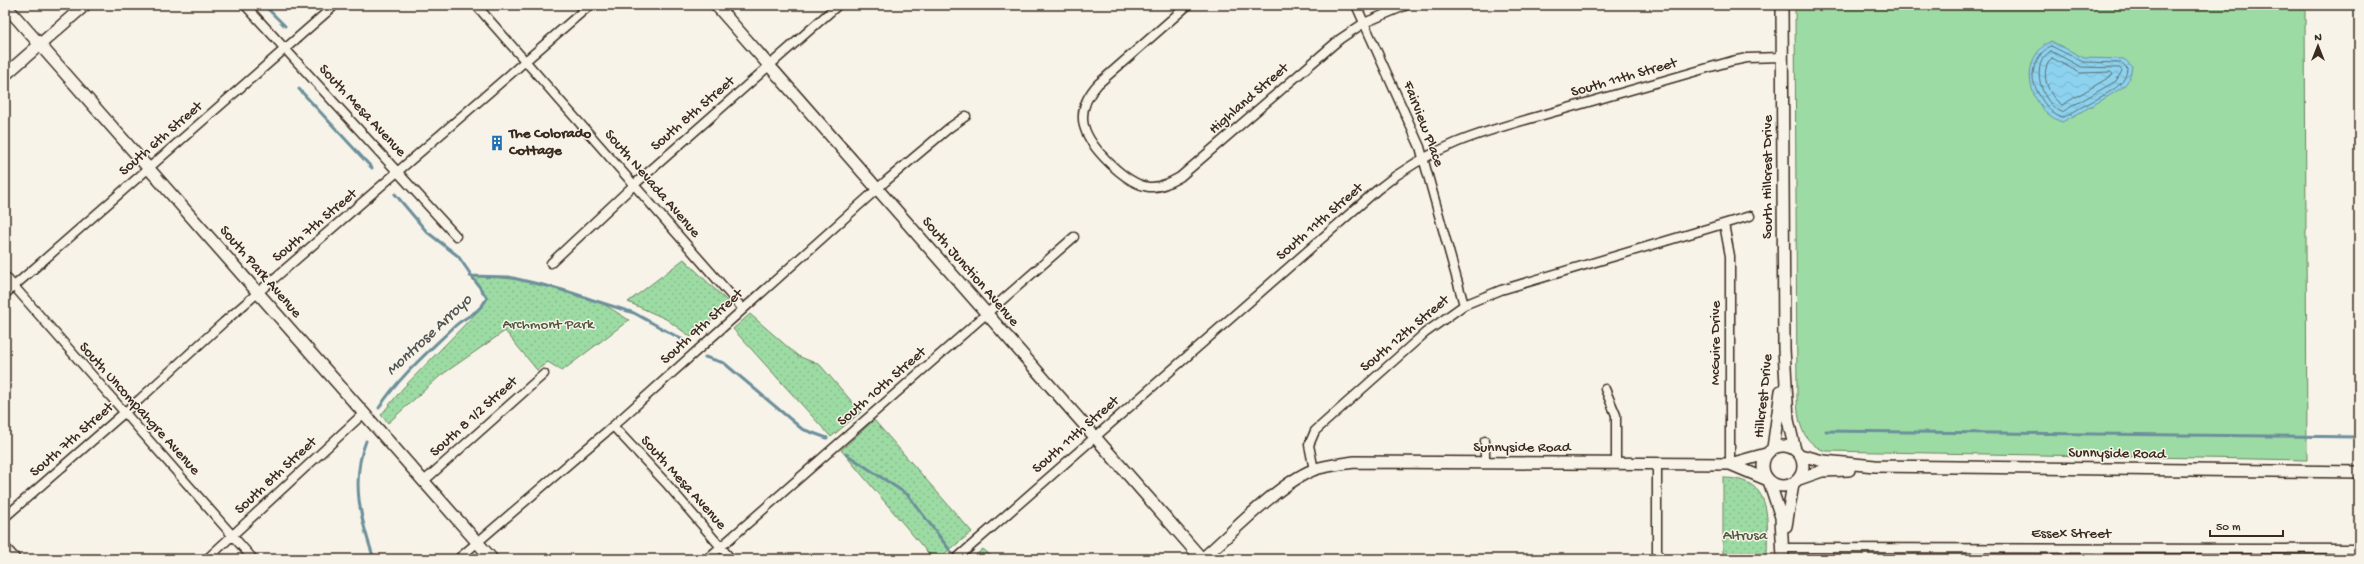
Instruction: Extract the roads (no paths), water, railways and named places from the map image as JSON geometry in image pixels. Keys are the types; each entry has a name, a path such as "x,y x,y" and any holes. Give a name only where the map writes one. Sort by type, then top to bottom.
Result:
{"street":[{"name":"South Park Avenue","path":"5,5 492,559"},
{"path":"5,75 85,5"},
{"name":"South Mesa Avenue","path":"246,5 456,236"},
{"name":"South 6th Street","path":"5,294 335,5"},
{"name":"South Nevada Avenue","path":"476,5 635,184 743,309"},
{"name":"South 7th Street","path":"5,516 125,413 258,293 590,5"},
{"name":"South Junction Avenue","path":"716,5 1202,559"},
{"name":"South 8th Street","path":"551,263 635,184 838,5"},
{"name":"Highland Street","path":"1188,5 1098,84 1091,92 1084,107 1084,126 1108,161 1126,178 1139,185 1150,187 1166,184 1180,177 1340,39 1364,23 1407,5"},
{"name":"Fairview Place","path":"1356,5 1388,74 1423,158 1464,304"},
{"name":"South Hillcrest Drive","path":"1782,5 1784,349"},
{"name":"South 11th Street","path":"956,559 1377,190 1423,158 1467,137 1724,63 1747,58 1782,57"},
{"name":"South 9th Street","path":"458,559 613,426 877,189 949,128 966,116"},
{"name":"South 12th Street","path":"1314,470 1309,445 1315,431 1425,333 1464,304 1501,290 1750,216"},
{"name":"McGuire Drive","path":"1724,224 1730,256 1730,464"},
{"name":"South 10th Street","path":"707,559 1074,237"},
{"name":"South Uncompahgre Avenue","path":"5,276 253,559"},
{"name":"Hillcrest Drive","path":"1770,451 1778,426 1784,349"},
{"name":"Hillcrest Drive","path":"1784,349 1788,420 1798,452"},
{"name":"South 8 1/2 Street","path":"424,481 544,374"},
{"path":"1605,389 1616,415 1616,463"},
{"name":"South 8th Street","path":"207,559 364,413"},
{"name":"South Mesa Avenue","path":"613,426 731,559"},
{"path":"1485,440 1485,463"},
{"path":"1784,536 1796,481 1804,466 1798,452 1785,446 1770,451 1763,468 1781,517 1784,536 1784,553"},
{"name":"Sunnyside Road","path":"1314,470 1355,462 1730,464 1770,451"},
{"name":"Sunnyside Road","path":"1798,452 1823,461 1875,466 2359,472"},
{"path":"1657,464 1657,559"},
{"name":"Sunnyside Road","path":"1730,464 1768,480"},
{"name":"Sunnyside Road","path":"1796,481 1822,471 1875,466"},
{"path":"1202,559 1286,486 1314,470"},
{"path":"1768,480 1779,486 1796,481"},
{"path":"5,547 16,559"},
{"name":"Essex Street","path":"1784,553 2359,549"}],"water":[{"path":"2051,41 2084,58 2124,59 2132,66 2128,79 2121,88 2062,122 2051,116 2041,107 2031,84 2030,72 2033,60 2040,49"}],"waterway":[{"name":"Montrose Arroyo","path":"264,5 285,26"},
{"name":"Montrose Arroyo","path":"299,89 372,168"},
{"name":"Montrose Arroyo","path":"379,408 414,365 459,322 480,308 487,298 458,256 427,232 395,194"},
{"path":"470,276 509,277 555,288 634,313 683,340"},
{"path":"705,357 724,363 802,429 827,438"},
{"path":"1826,431 2359,437"},
{"name":"Montrose Arroyo","path":"366,441 361,456 359,471 359,501 365,530 374,559"},
{"path":"846,454 908,495 952,553"}],"place":[{"name":"The Colorado Cottage","path":"497,143"}],"park label":[{"name":"Archmont Park","path":"548,325"},
{"name":"Altrusa","path":"1745,536"}]}
